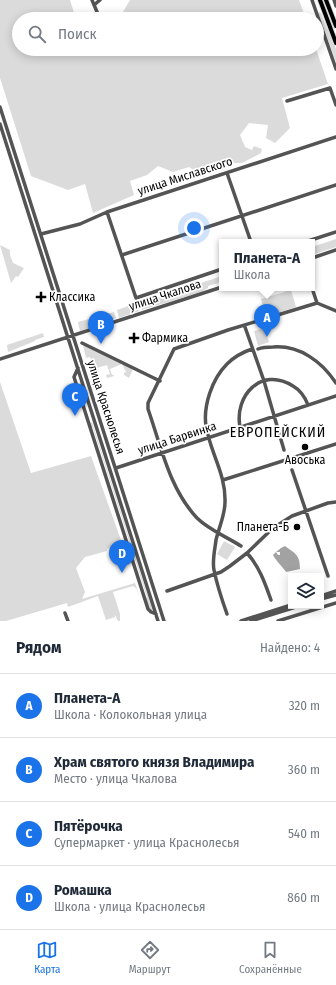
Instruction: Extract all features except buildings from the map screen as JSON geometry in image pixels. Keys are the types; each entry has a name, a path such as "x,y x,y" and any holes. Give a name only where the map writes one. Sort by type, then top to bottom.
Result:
{"main road":[{"path":"320,0 336,43"},
{"path":"326,0 336,26"}],"street":[{"path":"92,0 97,12"},
{"path":"94,5 100,0"},
{"path":"312,0 316,12"},
{"path":"334,0 336,6"},
{"path":"324,34 336,69"},
{"path":"287,101 330,88 336,105"},
{"name":"улица Краснолесья","path":"0,107 164,621"},
{"name":"улица Краснолесья","path":"0,124 158,621"},
{"name":"улица Миславского","path":"41,234 80,224 107,212 336,137"},
{"path":"227,173 250,239"},
{"path":"107,212 122,255 336,185"},
{"path":"26,207 32,205"},
{"path":"314,239 336,232"},
{"path":"315,257 336,250"},
{"name":"улица Чкалова","path":"122,255 136,298 219,270"},
{"name":"улица Чкалова","path":"0,359 219,288"},
{"path":"313,291 317,303"},
{"path":"241,546 198,518 184,499 170,475 148,409 148,403 174,349 317,303 336,311"},
{"path":"245,327 264,381 284,450"},
{"path":"82,343 159,381"},
{"path":"258,349 278,346 292,348 303,352 322,365 336,383"},
{"path":"227,614 214,570 214,553 225,502 223,480 206,425 207,401 212,386 227,364 245,351 252,349"},
{"name":"улица Краснолесья","path":"78,367 74,377 88,422 148,609 156,614"},
{"path":"240,427 239,414 242,401 252,387 264,381 275,379 289,384 306,399 308,405"},
{"name":"улица Барвинка","path":"116,468 336,396"},
{"path":"223,480 336,444"},
{"path":"292,470 328,576"},
{"path":"167,591 221,572 247,553 273,528 292,516 336,502"},
{"path":"247,553 264,580 271,600"},
{"path":"324,595 336,591"},
{"path":"324,598 336,595"},
{"path":"278,621 336,603"},
{"path":"241,621 288,606"},
{"path":"251,621 289,609"},
{"path":"65,613 68,621"}],"shaded area":[{"path":"0,0 70,0 74,12 12,12 12,56 318,56 328,84 282,98 290,128 275,143 266,138 268,125 249,123 240,135 245,147 252,150 254,146 262,149 261,153 242,163 232,163 222,170 210,170 204,177 189,167 173,172 158,166 147,175 130,181 134,195 93,213 85,184 68,190 31,176 0,78"},
{"path":"130,0 299,0 303,12 123,12"},
{"path":"324,21 327,29 329,28 336,49 336,62 324,29"},
{"path":"336,239 336,247 315,254 315,246"},
{"path":"0,245 10,250 13,263 24,268 18,277 16,276 11,283"},
{"path":"219,277 219,283 208,286 208,288 201,292 142,310 140,303"},
{"path":"291,291 296,307 274,314 272,308 264,311 261,299"},
{"path":"137,303 139,311 119,318 117,310"},
{"path":"114,312 116,318 80,331 78,322"},
{"path":"264,328 269,342 258,346 254,331"},
{"path":"43,333 44,337 8,352 7,345"},
{"path":"83,345 133,369 129,378 124,375 126,372 122,364 110,369 112,375 114,376 107,378 106,375 110,374 107,365 97,368 98,371 95,372 90,357 86,358"},
{"path":"0,382 31,473 91,456 122,543 107,549 107,551 85,557 76,568 85,592 82,599 135,583 140,598 136,588 133,586 113,592 120,614 120,621 118,621 115,615 115,617 106,620 98,596 68,607 67,603 6,621 0,621"},
{"path":"92,422 153,612 149,609 147,597 93,428 91,427 90,423"},
{"path":"224,541 235,547 227,560 217,554"},
{"path":"285,546 297,555 300,569 286,572 273,555 276,552"}],"place":[{"name":"Классика","path":"41,297"},
{"name":"Планета-А","path":"267,337"},
{"name":"Фармика","path":"134,338"},
{"name":"Храм святого князя Владимира","path":"101,344"},
{"name":"Пятёрочка","path":"75,416"},
{"name":"Авоська","path":"305,447"},
{"name":"Планета-Б","path":"297,527"},
{"name":"Ромашка","path":"122,573"}],"district":[{"name":"ЕВРОПЕЙСКИЙ","path":"278,432"}]}
